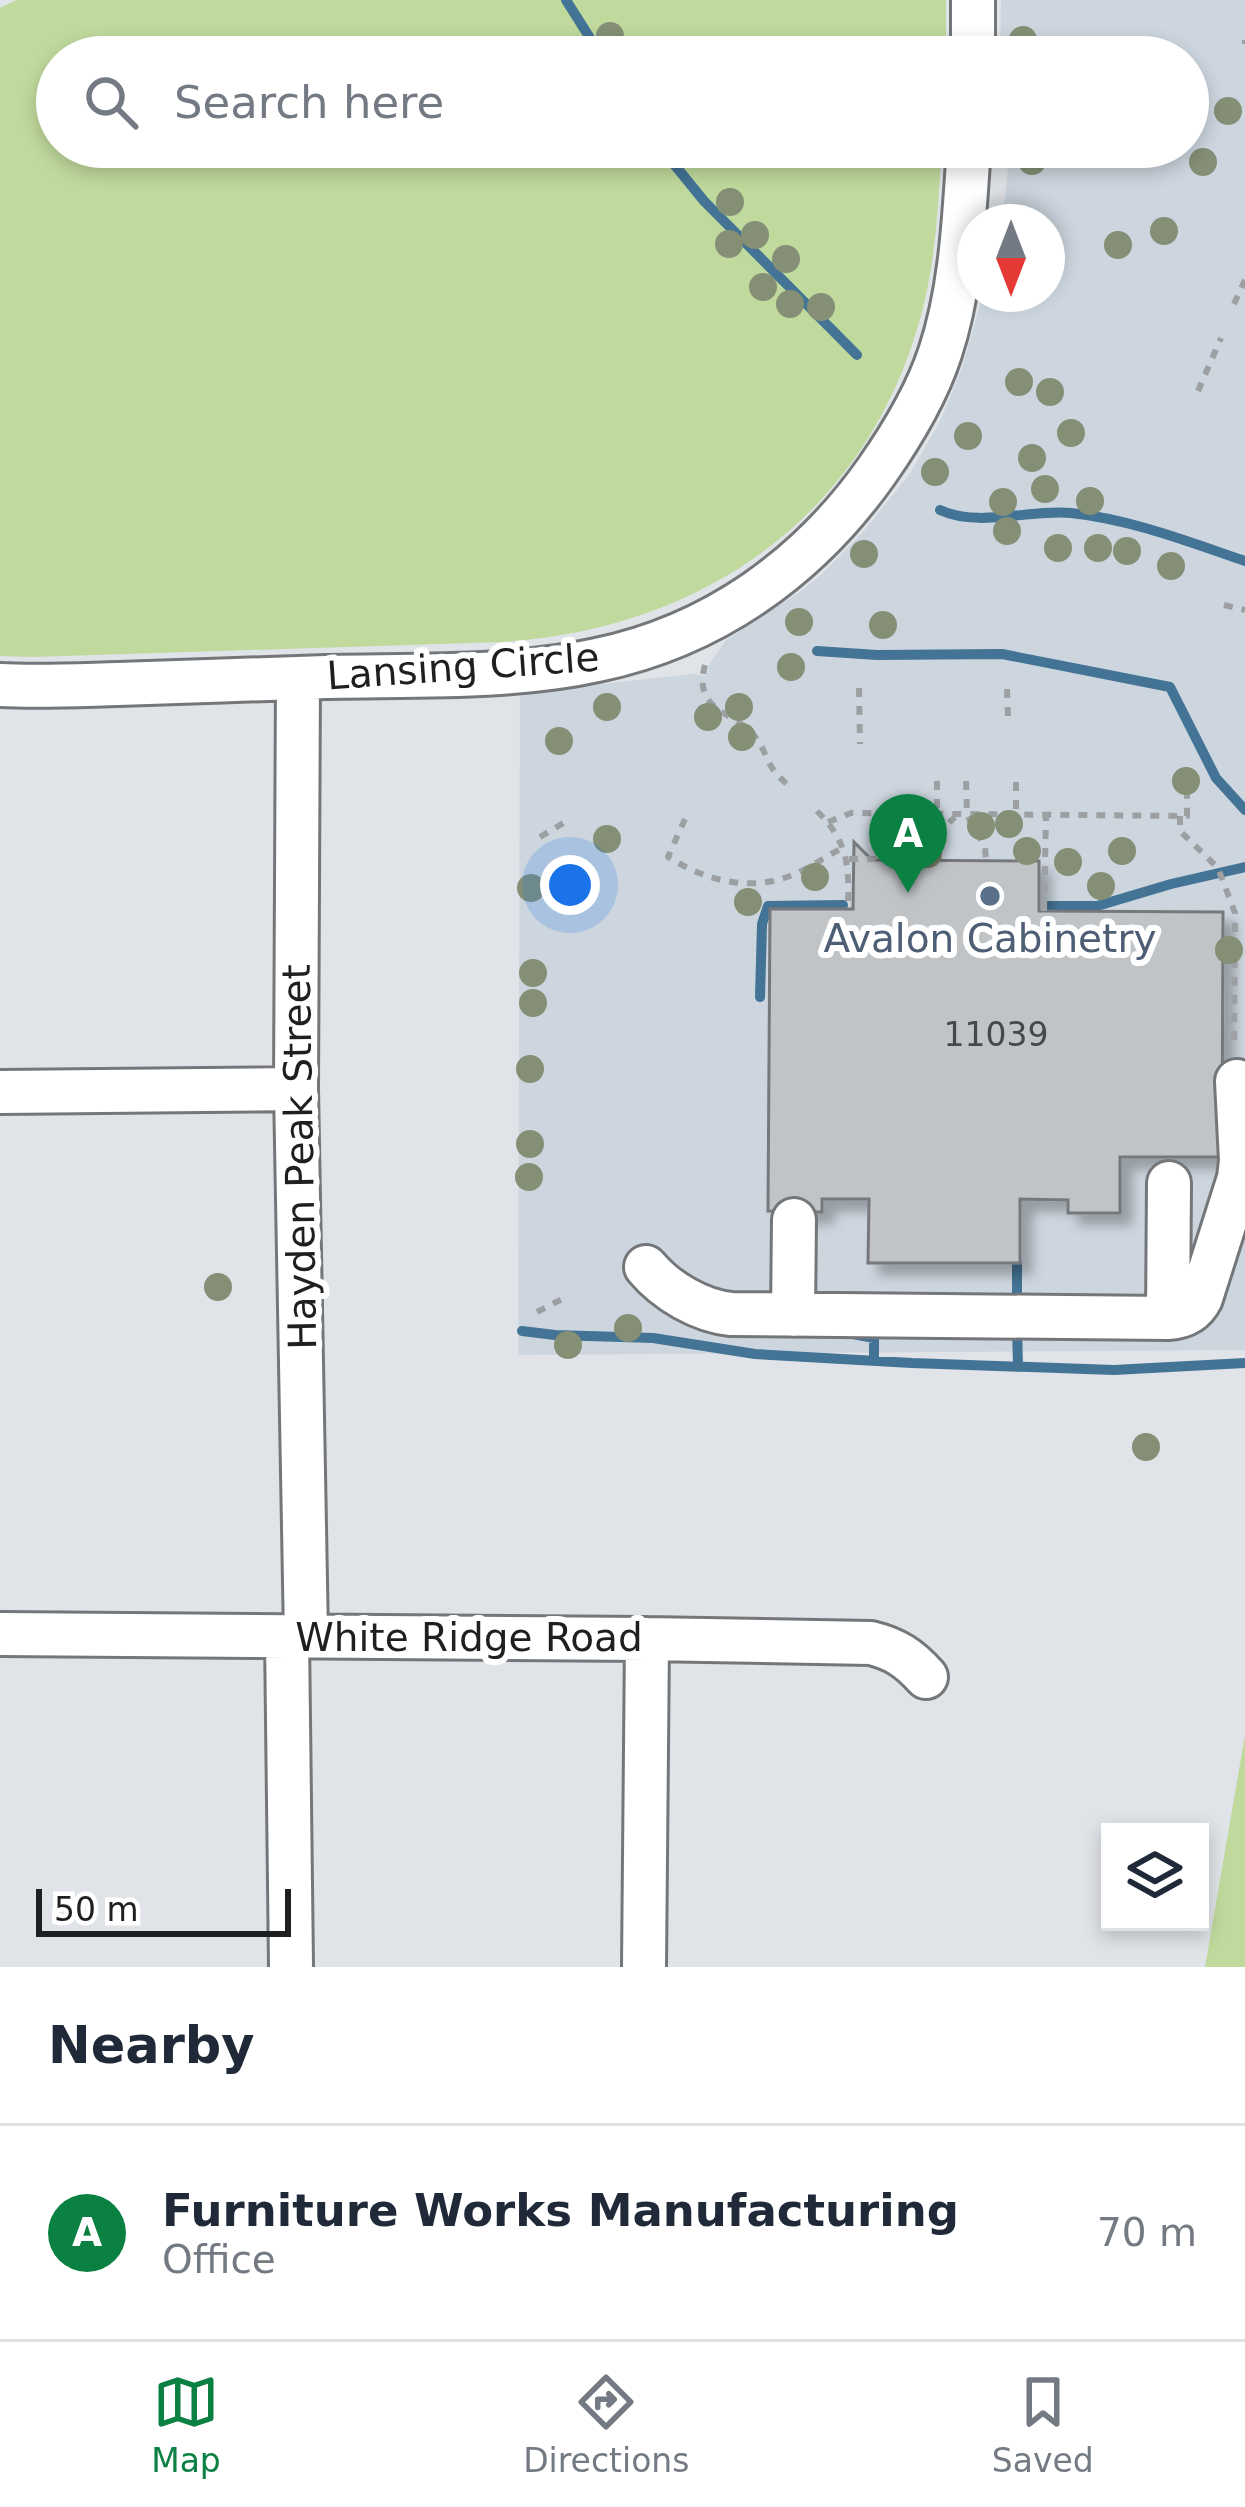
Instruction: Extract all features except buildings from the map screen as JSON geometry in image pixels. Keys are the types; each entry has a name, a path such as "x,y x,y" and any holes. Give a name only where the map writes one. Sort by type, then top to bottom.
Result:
{"street":[{"path":"973,36 974,0"},
{"name":"Lansing Circle","path":"0,685 497,671 594,661 707,622 785,572 820,541 897,441 940,352 953,301 967,168"},
{"name":"Hayden Peak Street","path":"291,1967 297,1636 298,678"},
{"path":"646,1267 658,1280 708,1310 731,1314 1184,1315 1197,1305 1239,1178 1235,1072"},
{"path":"0,1092 296,1089"},
{"path":"1168,1183 1168,1318"},
{"path":"793,1315 794,1220"},
{"name":"White Ridge Road","path":"0,1634 871,1643 909,1658 926,1677"},
{"path":"644,1967 647,1639"}],"path":[{"path":"1234,304 1245,280"},
{"path":"1198,392 1221,338"},
{"path":"1224,605 1245,610"},
{"path":"706,661 702,687 707,699 753,734 772,769 791,788"},
{"path":"859,688 860,744"},
{"path":"1007,689 1008,717"},
{"path":"828,822 851,813 1186,816 1186,773"},
{"path":"937,781 938,814"},
{"path":"966,782 967,815 985,847 986,861"},
{"path":"1016,782 1016,815"},
{"path":"817,811 849,859 848,909"},
{"path":"849,859 911,860 956,815"},
{"path":"1044,911 1046,815"},
{"path":"1180,816 1180,831 1218,868 1235,913 1235,1072"},
{"path":"685,820 668,857 725,881 760,883 790,876 842,848"},
{"path":"540,836 565,822"},
{"path":"537,1312 562,1299"}],"shaded area":[{"path":"1001,0 1245,0 1245,1350 518,1355 520,696 706,676 726,640 821,575 911,472 940,421 978,312 1065,312 1065,204 1004,204 1008,168 1209,168 1209,36 1000,36"}],"green space":[{"path":"16,0 946,0 946,36 36,36 36,168 941,168 930,277 894,389 860,451 816,505 765,550 708,586 644,614 575,633 502,642 0,656 0,8"},
{"path":"1245,1735 1245,1967 1205,1967"}],"waterway":[{"path":"566,0 589,36"},
{"path":"677,168 857,355"},
{"path":"940,510 971,518 1055,512 1093,516 1245,561"},
{"path":"817,651 1002,654 1170,687 1216,778 1245,810"},
{"path":"1049,906 1097,906 1245,867"},
{"path":"760,997 762,924 768,906 843,905"},
{"path":"1017,1263 1017,1308"},
{"path":"1017,1327 1018,1367"},
{"path":"522,1331 653,1338 755,1354 912,1363 1114,1370 1245,1363"},
{"path":"853,1334 874,1338 874,1361"}],"place":[{"name":"Furniture Works Manufacturing","path":"908,893"},
{"name":"Avalon Cabinetry","path":"990,896"}]}
